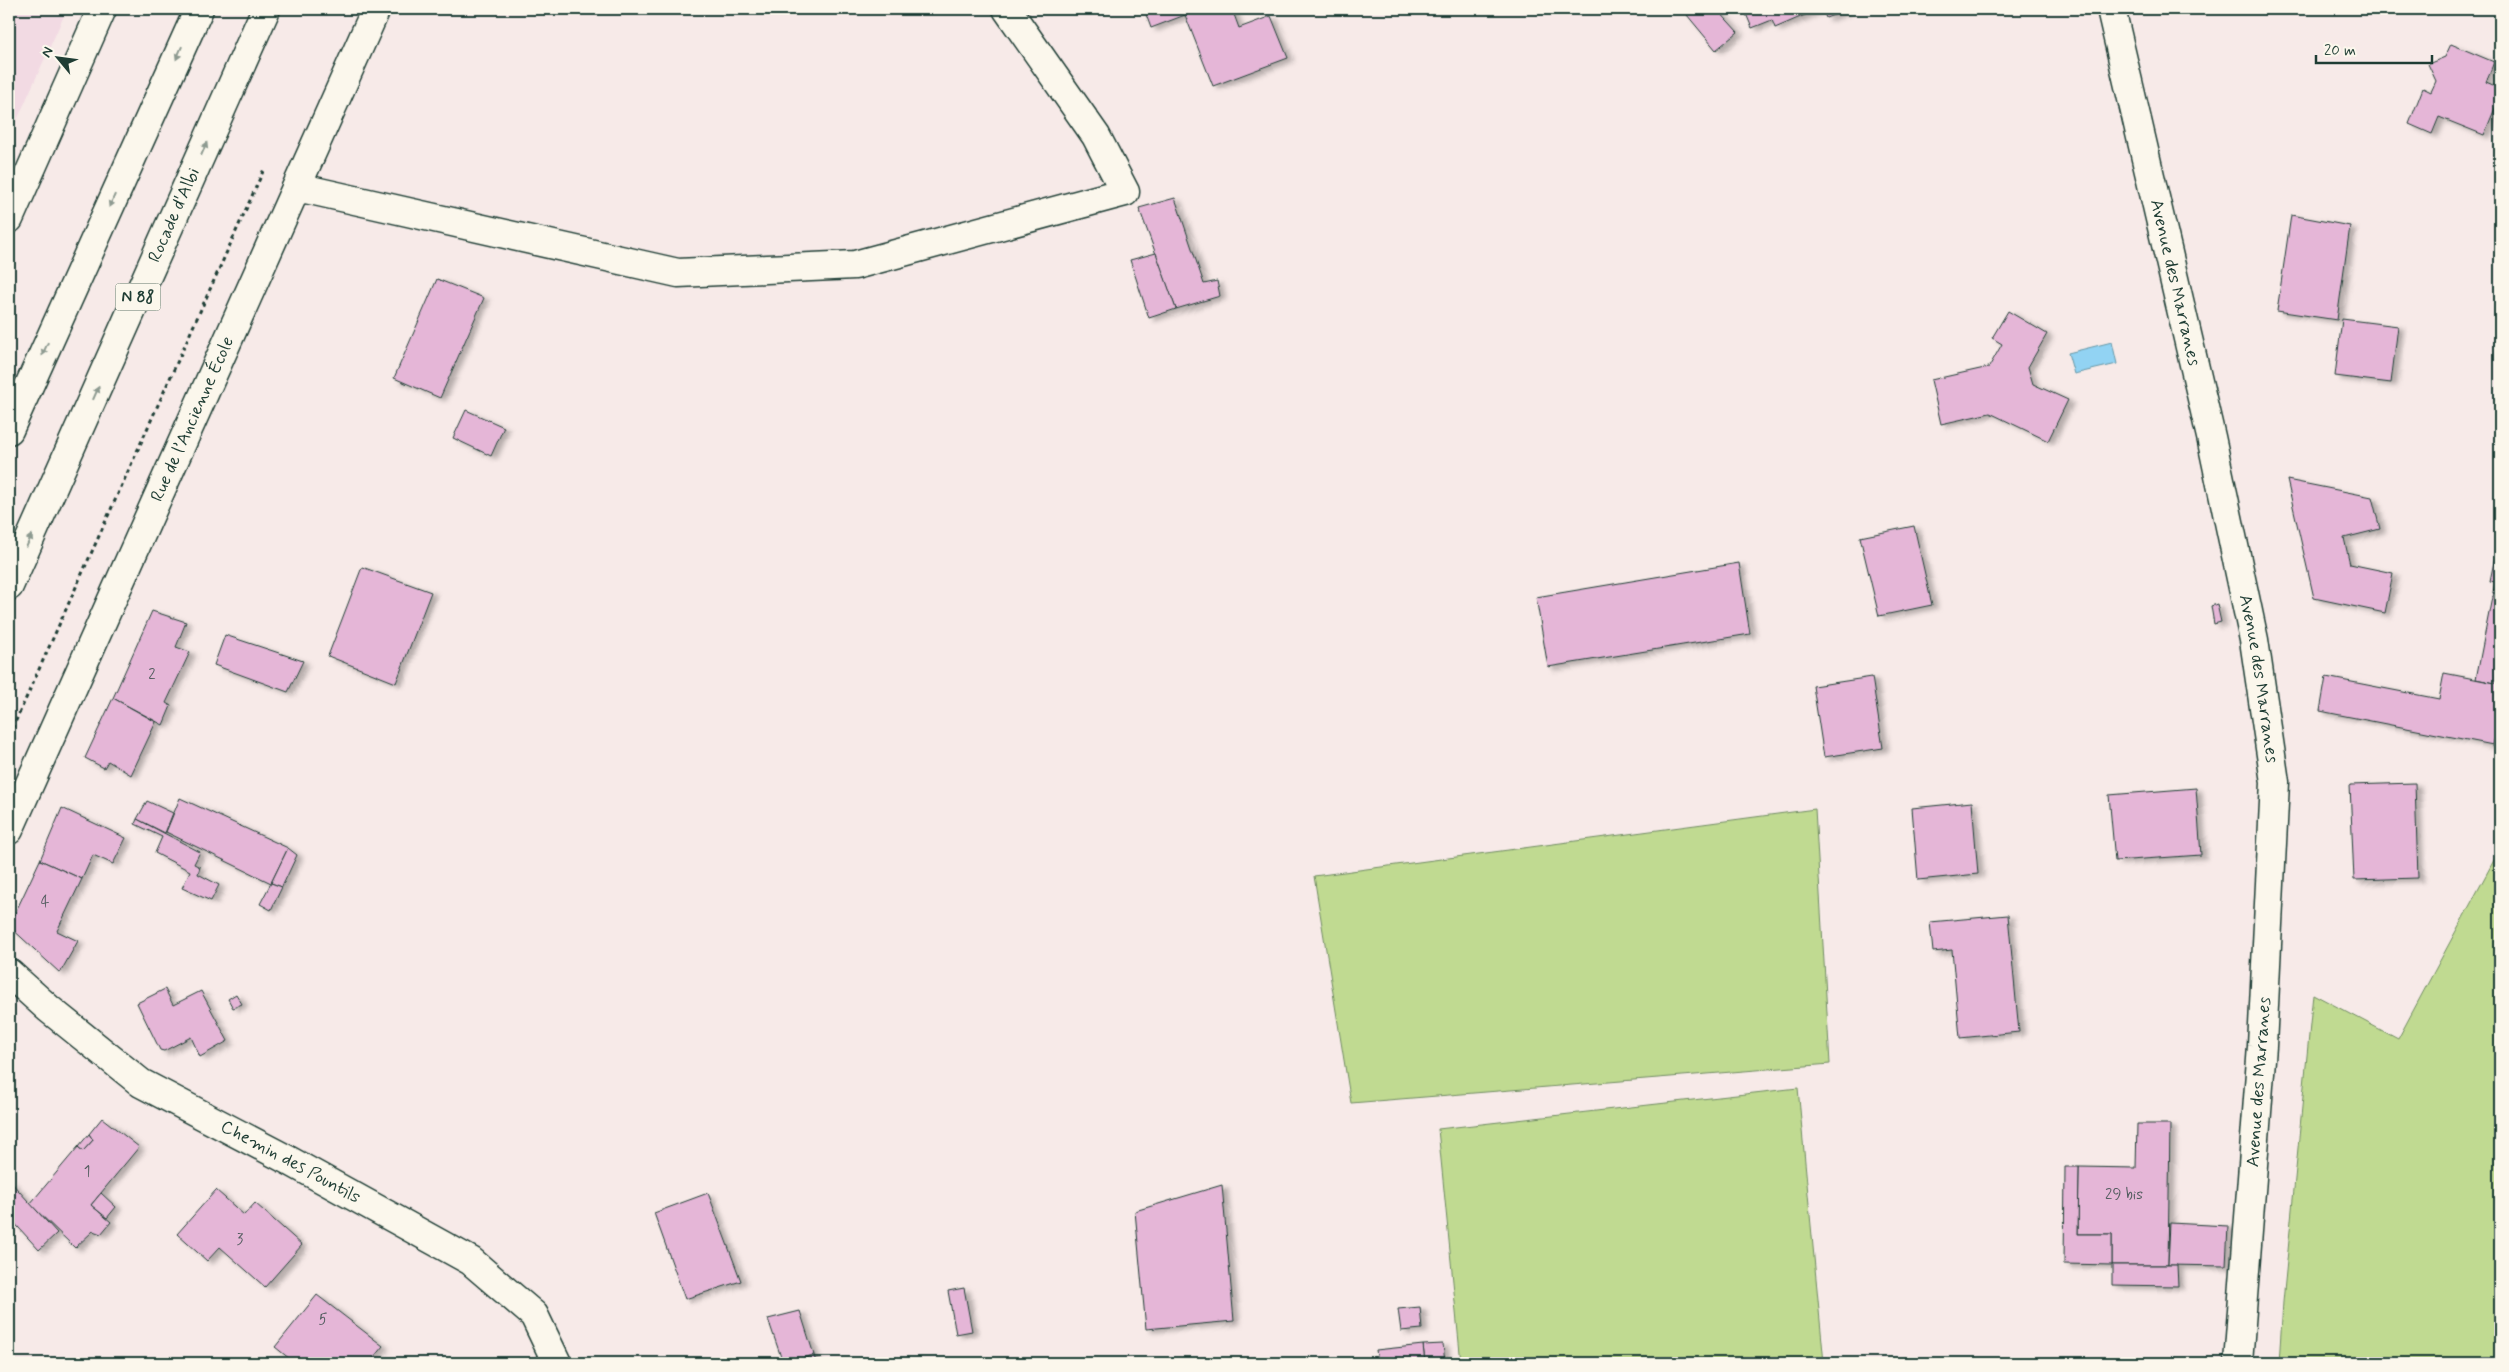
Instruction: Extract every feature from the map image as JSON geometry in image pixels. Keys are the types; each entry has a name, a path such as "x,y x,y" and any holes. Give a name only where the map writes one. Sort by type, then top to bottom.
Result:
{"main road":[{"path":"9,219 102,9"},
{"path":"9,430 199,9"},
{"name":"Rocade d'Albi","path":"9,586 266,9"},
{"name":"Rue de l’Ancienne École","path":"9,830 376,9"},
{"path":"297,187 678,273 855,265 1125,192 1096,136 1007,9"},
{"name":"Avenue des Marranes","path":"2111,9 2211,437 2254,640 2274,782 2262,1046 2238,1363"},
{"name":"Chemin des Pountils","path":"9,973 49,1009 142,1083 288,1160 471,1261 534,1315 557,1363"}],"path":[{"path":"9,736 266,163"}],"shaded area":[{"path":"9,9 67,9 9,138"}],"green space":[{"path":"1815,809 1830,1064 1351,1103 1314,876"},
{"path":"2500,849 2500,1363 2279,1363 2283,1302 2313,994 2398,1039"},
{"path":"1798,1088 1824,1363 1461,1363 1438,1129"}],"water":[{"path":"2112,342 2117,364 2074,374 2068,353"}],"building":[{"path":"1144,9 1232,9 1239,28 1271,16 1288,58 1213,86 1185,15 1151,28"},
{"path":"1694,9 1717,9 1738,32 1716,50 1687,15"},
{"path":"1744,9 1819,9 1775,28 1772,20 1752,28"},
{"path":"1822,9 1849,9 1826,18"},
{"path":"2451,44 2494,62 2486,82 2500,88 2500,96 2484,135 2439,117 2432,134 2409,124 2423,88 2431,92 2436,81 2428,64 2445,57"},
{"path":"1175,198 1204,284 1217,281 1220,296 1176,309 1139,208"},
{"path":"2291,215 2350,226 2337,320 2277,311"},
{"path":"1156,253 1176,309 1149,318 1130,260"},
{"path":"437,279 484,298 440,398 394,378"},
{"path":"2008,311 2047,334 2028,367 2033,384 2068,400 2048,441 1990,413 1941,424 1931,380 1989,367 2002,344 1992,338"},
{"path":"2342,319 2398,326 2391,383 2335,376"},
{"path":"466,410 504,427 491,456 453,438"},
{"path":"2287,480 2372,497 2380,529 2344,538 2350,564 2393,573 2385,613 2314,598"},
{"path":"1914,526 1932,605 1879,616 1860,537"},
{"path":"2497,547 2500,547 2500,684 2476,679 2495,582 2490,581"},
{"path":"1739,563 1750,634 1548,667 1536,597"},
{"path":"362,567 431,592 396,683 328,656"},
{"path":"2217,604 2221,622 2214,624 2211,606"},
{"path":"152,611 186,622 176,647 190,652 166,703 171,706 163,725 113,698"},
{"path":"225,635 303,661 288,692 214,665"},
{"path":"2444,673 2500,684 2500,715 2493,745 2320,711 2326,677 2439,699"},
{"path":"1872,677 1883,748 1824,757 1813,686"},
{"path":"113,698 156,722 131,775 108,761 104,768 85,758"},
{"path":"2415,783 2418,878 2354,880 2350,785"},
{"path":"2196,788 2201,855 2115,861 2109,795"},
{"path":"180,798 288,848 271,883 166,832"},
{"path":"147,801 173,813 165,833 137,819"},
{"path":"1972,802 1978,874 1918,880 1912,808"},
{"path":"62,808 126,838 113,864 93,855 82,879 40,860"},
{"path":"137,819 200,852 194,864 200,867 198,874 219,885 211,901 182,888 190,871 155,853 162,837 135,824"},
{"path":"288,848 297,855 282,887 271,883"},
{"path":"40,860 82,879 57,931 78,941 60,973 9,926"},
{"path":"271,883 282,887 271,910 260,904"},
{"path":"2008,915 2019,1032 1960,1038 1952,950 1933,952 1930,922"},
{"path":"165,989 173,1005 201,991 228,1041 200,1057 191,1037 164,1051 160,1050 137,1003"},
{"path":"236,994 242,1004 233,1008 228,999"},
{"path":"102,1118 139,1147 91,1205 111,1222 101,1234 93,1231 75,1248 30,1204 78,1147 83,1151 93,1140 89,1134"},
{"path":"2137,1124 2170,1124 2168,1265 2112,1265 2112,1234 2078,1234 2079,1167 2136,1168"},
{"path":"89,1134 93,1140 83,1151 78,1147"},
{"path":"2065,1167 2079,1167 2078,1234 2112,1234 2112,1265 2064,1264"},
{"path":"9,1180 57,1233 39,1250 9,1217"},
{"path":"1222,1185 1234,1321 1146,1329 1135,1211"},
{"path":"216,1190 244,1215 255,1203 302,1245 265,1287 220,1247 207,1261 177,1234"},
{"path":"101,1193 116,1207 107,1218 91,1205"},
{"path":"708,1193 741,1281 685,1299 654,1213"},
{"path":"2170,1223 2228,1226 2226,1266 2168,1265"},
{"path":"2112,1265 2177,1265 2178,1286 2112,1285"},
{"path":"964,1288 972,1331 956,1334 948,1291"},
{"path":"317,1295 383,1346 369,1363 295,1363 275,1347"},
{"path":"1420,1307 1422,1329 1401,1331 1398,1309"},
{"path":"800,1311 814,1355 783,1363 768,1319"},
{"path":"1443,1344 1445,1363 1425,1363 1423,1345"},
{"path":"1423,1345 1425,1363 1378,1363 1376,1350"},
{"path":"814,1355 816,1363 803,1363 802,1359"}]}
